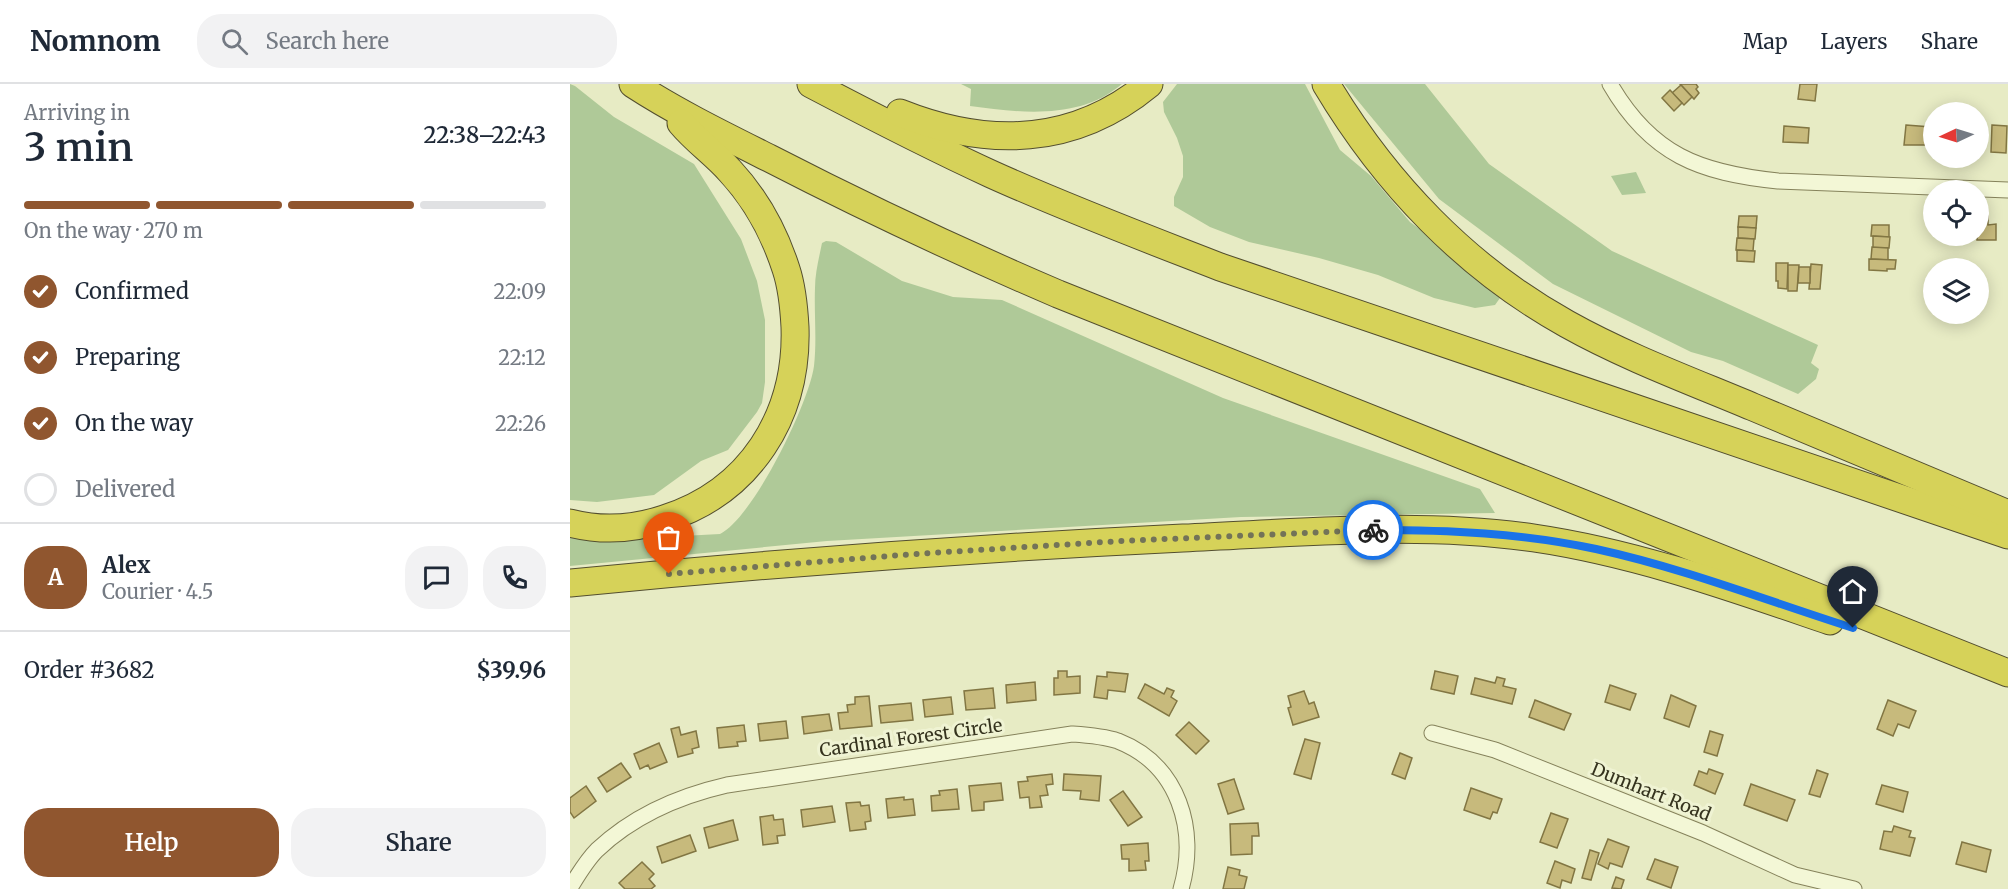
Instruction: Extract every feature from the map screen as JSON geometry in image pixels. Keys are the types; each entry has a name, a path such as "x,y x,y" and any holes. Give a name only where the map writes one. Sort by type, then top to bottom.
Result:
{"highway":[{"path":"633,84 665,104 826,188 935,241 1058,294 2008,674"},
{"path":"811,84 990,174 1209,263 2008,535"},
{"path":"829,84 945,129 977,135 1007,137 1046,133 1082,123 1111,111 1149,84"},
{"path":"1326,84 1377,161 1411,200 1454,243 1490,273 1566,324 1651,364 2008,513"},
{"path":"570,523 583,527 616,528 647,525 681,514 706,501 729,485 756,456 782,411 792,379 795,345 794,309 787,272 775,238 758,205 731,171 691,135 665,104"},
{"path":"570,583 915,554 1121,541 1342,531 1482,532 1575,545 1651,563 2008,680"}],"street":[{"path":"1612,85 1644,130 1663,146 1710,169 1742,177 1778,181 2008,190"},
{"name":"Dumhart Road","path":"1432,733 1495,750 1703,833 1795,874 1854,889"},
{"name":"Cardinal Forest Circle","path":"570,888 595,851 616,834 641,817 668,803 699,791 1072,734 1097,736 1117,741 1136,751 1162,773 1183,811 1188,834 1181,889"}],"green space":[{"path":"570,84 614,117 694,164 741,239 757,281 765,320 765,382 762,403 757,412 728,450 701,461 654,495 597,502 570,500"},
{"path":"961,84 1122,84 1106,96 1088,104 1069,109 1029,112 970,106 971,89"},
{"path":"1177,84 1305,84 1340,150 1371,176 1410,222 1454,254 1500,298 1495,305 1475,308 1434,298 1378,275 1319,258 1249,242 1210,227 1174,206 1174,197 1183,177 1183,156 1164,112 1163,102"},
{"path":"1344,84 1425,84 1489,164 1612,251 1818,345 1811,363 1819,369 1816,379 1798,394 1723,361 1691,352 1553,284 1439,199"},
{"path":"1636,172 1646,193 1622,195 1611,176"},
{"path":"836,242 902,281 953,297 1002,300 1223,398 1480,489 1495,513 1241,517 827,541 570,566 570,536 645,538 720,534 733,524 748,506 778,458 810,383 815,356 816,277 822,243"}],"building":[{"path":"1680,84 1696,84 1699,93 1694,99"},
{"path":"1800,84 1817,84 1815,101 1798,99"},
{"path":"1681,85 1692,97 1684,105 1672,93"},
{"path":"1670,90 1682,103 1674,111 1662,98"},
{"path":"1906,125 1923,126 1923,145 1904,145"},
{"path":"1992,125 2007,126 2006,153 1991,152"},
{"path":"1784,126 1809,128 1808,143 1783,142"},
{"path":"1739,216 1757,216 1756,228 1738,227"},
{"path":"1996,224 1996,240 1989,240 1989,225"},
{"path":"1872,225 1889,225 1889,237 1871,236"},
{"path":"1738,227 1756,228 1755,239 1738,238"},
{"path":"1873,236 1890,237 1889,248 1873,248"},
{"path":"1737,238 1754,239 1753,251 1736,250"},
{"path":"1872,247 1888,248 1888,260 1871,259"},
{"path":"1737,250 1755,251 1754,262 1737,261"},
{"path":"1869,259 1896,260 1895,269 1869,270"},
{"path":"1776,263 1788,263 1787,289 1778,288"},
{"path":"1811,264 1822,265 1820,289 1809,289"},
{"path":"1788,265 1799,265 1797,291 1788,291"},
{"path":"1799,267 1810,267 1810,283 1798,283"},
{"path":"1058,671 1067,671 1067,677 1080,676 1080,693 1054,695 1054,678 1058,678"},
{"path":"1435,671 1458,676 1454,694 1431,689"},
{"path":"1107,672 1128,674 1125,692 1108,690 1107,699 1094,697 1097,676 1107,677"},
{"path":"1497,677 1505,679 1503,686 1516,689 1512,704 1471,694 1475,678 1495,683"},
{"path":"1035,682 1036,700 1007,703 1006,685"},
{"path":"1145,684 1164,694 1167,688 1174,691 1171,697 1177,701 1169,716 1138,698"},
{"path":"1610,685 1636,694 1630,710 1605,702"},
{"path":"993,688 995,708 966,710 964,691"},
{"path":"1304,691 1309,704 1314,702 1319,717 1293,725 1288,708 1291,707 1288,696"},
{"path":"1671,695 1696,706 1689,727 1664,718"},
{"path":"869,696 872,726 840,729 838,713 848,712 847,705 855,704 855,697"},
{"path":"951,697 953,714 925,717 923,700"},
{"path":"1535,700 1571,714 1564,730 1529,717"},
{"path":"1888,700 1916,711 1909,728 1898,724 1893,736 1877,729"},
{"path":"911,703 913,720 881,723 879,706"},
{"path":"829,714 832,730 804,734 802,717"},
{"path":"786,721 788,738 760,741 758,724"},
{"path":"1189,722 1209,741 1196,754 1176,735"},
{"path":"744,725 746,741 737,742 738,746 719,748 717,728"},
{"path":"679,727 681,735 696,731 699,747 692,749 693,753 678,757 671,729"},
{"path":"1710,731 1723,735 1717,756 1704,752"},
{"path":"1305,739 1320,743 1311,779 1294,774"},
{"path":"659,743 667,762 650,769 648,765 640,769 634,754"},
{"path":"1400,753 1412,758 1405,779 1392,774"},
{"path":"621,763 631,777 607,792 598,778"},
{"path":"1709,769 1723,774 1715,794 1694,785 1699,771 1707,774"},
{"path":"1817,770 1828,774 1820,797 1809,794"},
{"path":"1052,774 1053,784 1046,785 1048,795 1040,796 1042,807 1030,808 1029,797 1020,798 1018,782 1028,781 1027,777"},
{"path":"1064,774 1101,776 1099,801 1080,799 1081,791 1063,790"},
{"path":"1234,779 1244,809 1228,814 1218,784"},
{"path":"1001,783 1003,800 984,802 984,810 972,811 969,786"},
{"path":"1751,784 1795,800 1787,821 1744,805"},
{"path":"1882,785 1908,792 1903,812 1876,804"},
{"path":"586,786 596,801 574,818 570,812 570,798"},
{"path":"1471,788 1502,799 1497,813 1493,812 1490,819 1464,810"},
{"path":"957,789 959,809 932,811 931,796 940,795 939,791"},
{"path":"1123,791 1142,817 1128,826 1110,800"},
{"path":"904,797 904,800 913,799 915,815 888,818 886,799"},
{"path":"860,802 861,806 869,805 871,821 865,822 866,829 850,831 846,803"},
{"path":"832,806 835,822 803,827 801,810"},
{"path":"1551,813 1568,819 1557,848 1540,842"},
{"path":"773,815 774,820 783,819 785,835 777,836 778,843 763,845 760,817"},
{"path":"733,820 738,840 709,848 704,828"},
{"path":"1258,823 1259,836 1252,836 1252,854 1231,855 1230,824"},
{"path":"1894,826 1911,831 1909,837 1915,838 1910,856 1880,849 1884,831 1892,832"},
{"path":"690,835 696,851 662,863 657,847"},
{"path":"1608,839 1629,847 1622,867 1610,863 1608,869 1598,864"},
{"path":"1962,842 1991,850 1986,872 1956,864"},
{"path":"1148,843 1149,861 1145,861 1146,870 1129,871 1129,859 1122,859 1121,845"},
{"path":"1590,850 1599,853 1591,880 1582,878"},
{"path":"1655,859 1678,867 1671,888 1647,879"},
{"path":"1555,861 1575,869 1571,883 1562,880 1560,888 1547,883"},
{"path":"642,862 654,874 649,879 655,886 651,889 625,889 619,883"},
{"path":"1228,867 1240,870 1239,875 1247,877 1244,889 1223,889"},
{"path":"1616,877 1624,880 1621,889 1612,888"}],"way so far":[{"path":"669,574 915,554 1121,541 1373,530"}],"route":[{"path":"1373,530 1482,532 1596,549 1699,577 1853,628"}]}
